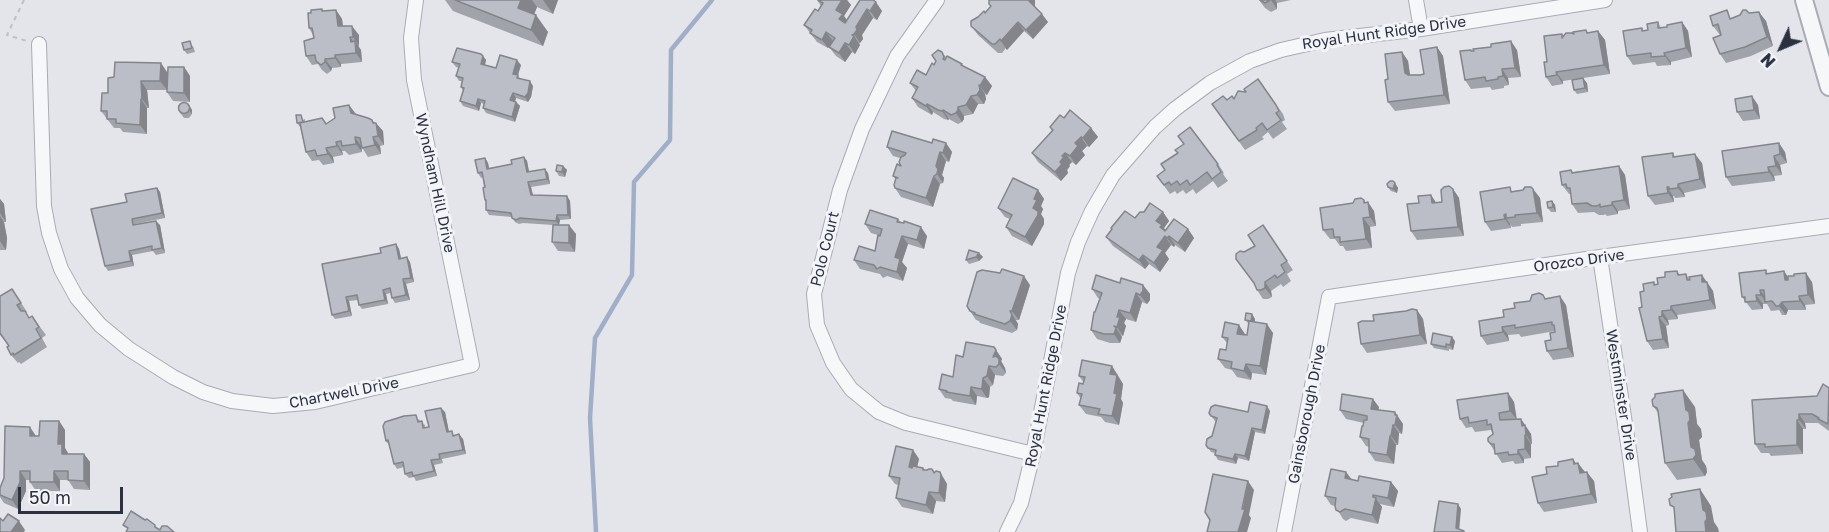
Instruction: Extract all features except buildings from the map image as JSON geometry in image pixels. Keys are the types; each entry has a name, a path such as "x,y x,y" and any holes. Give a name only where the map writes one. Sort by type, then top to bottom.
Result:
{"street":[{"name":"Wyndham Hill Drive","path":"416,0 411,38 414,80 472,365"},
{"name":"Polo Court","path":"937,0 897,56 862,129 840,190 814,294 817,325 832,363 851,388 879,412 906,423 1033,454"},
{"path":"1416,0 1421,29"},
{"name":"Royal Hunt Ridge Drive","path":"1007,532 1021,503 1033,454 1063,296 1078,242 1092,211 1113,175 1148,134 1175,109 1210,83 1250,61 1281,50 1325,40 1421,29 1605,0"},
{"path":"1804,0 1829,87"},
{"name":"Chartwell Drive","path":"39,44 44,206 48,233 61,269 77,298 100,325 129,349 173,378 203,392 232,401 273,406 315,402 472,365"},
{"name":"Orozco Drive","path":"1329,297 1829,226"},
{"name":"Westminster Drive","path":"1600,257 1640,532"},
{"name":"Gainsborough Drive","path":"1284,532 1329,297"}],"path":[{"path":"24,0 7,35 39,44"}],"waterway":[{"path":"596,532 590,418 595,338 632,275 634,182 670,140 671,50 712,0"}]}
